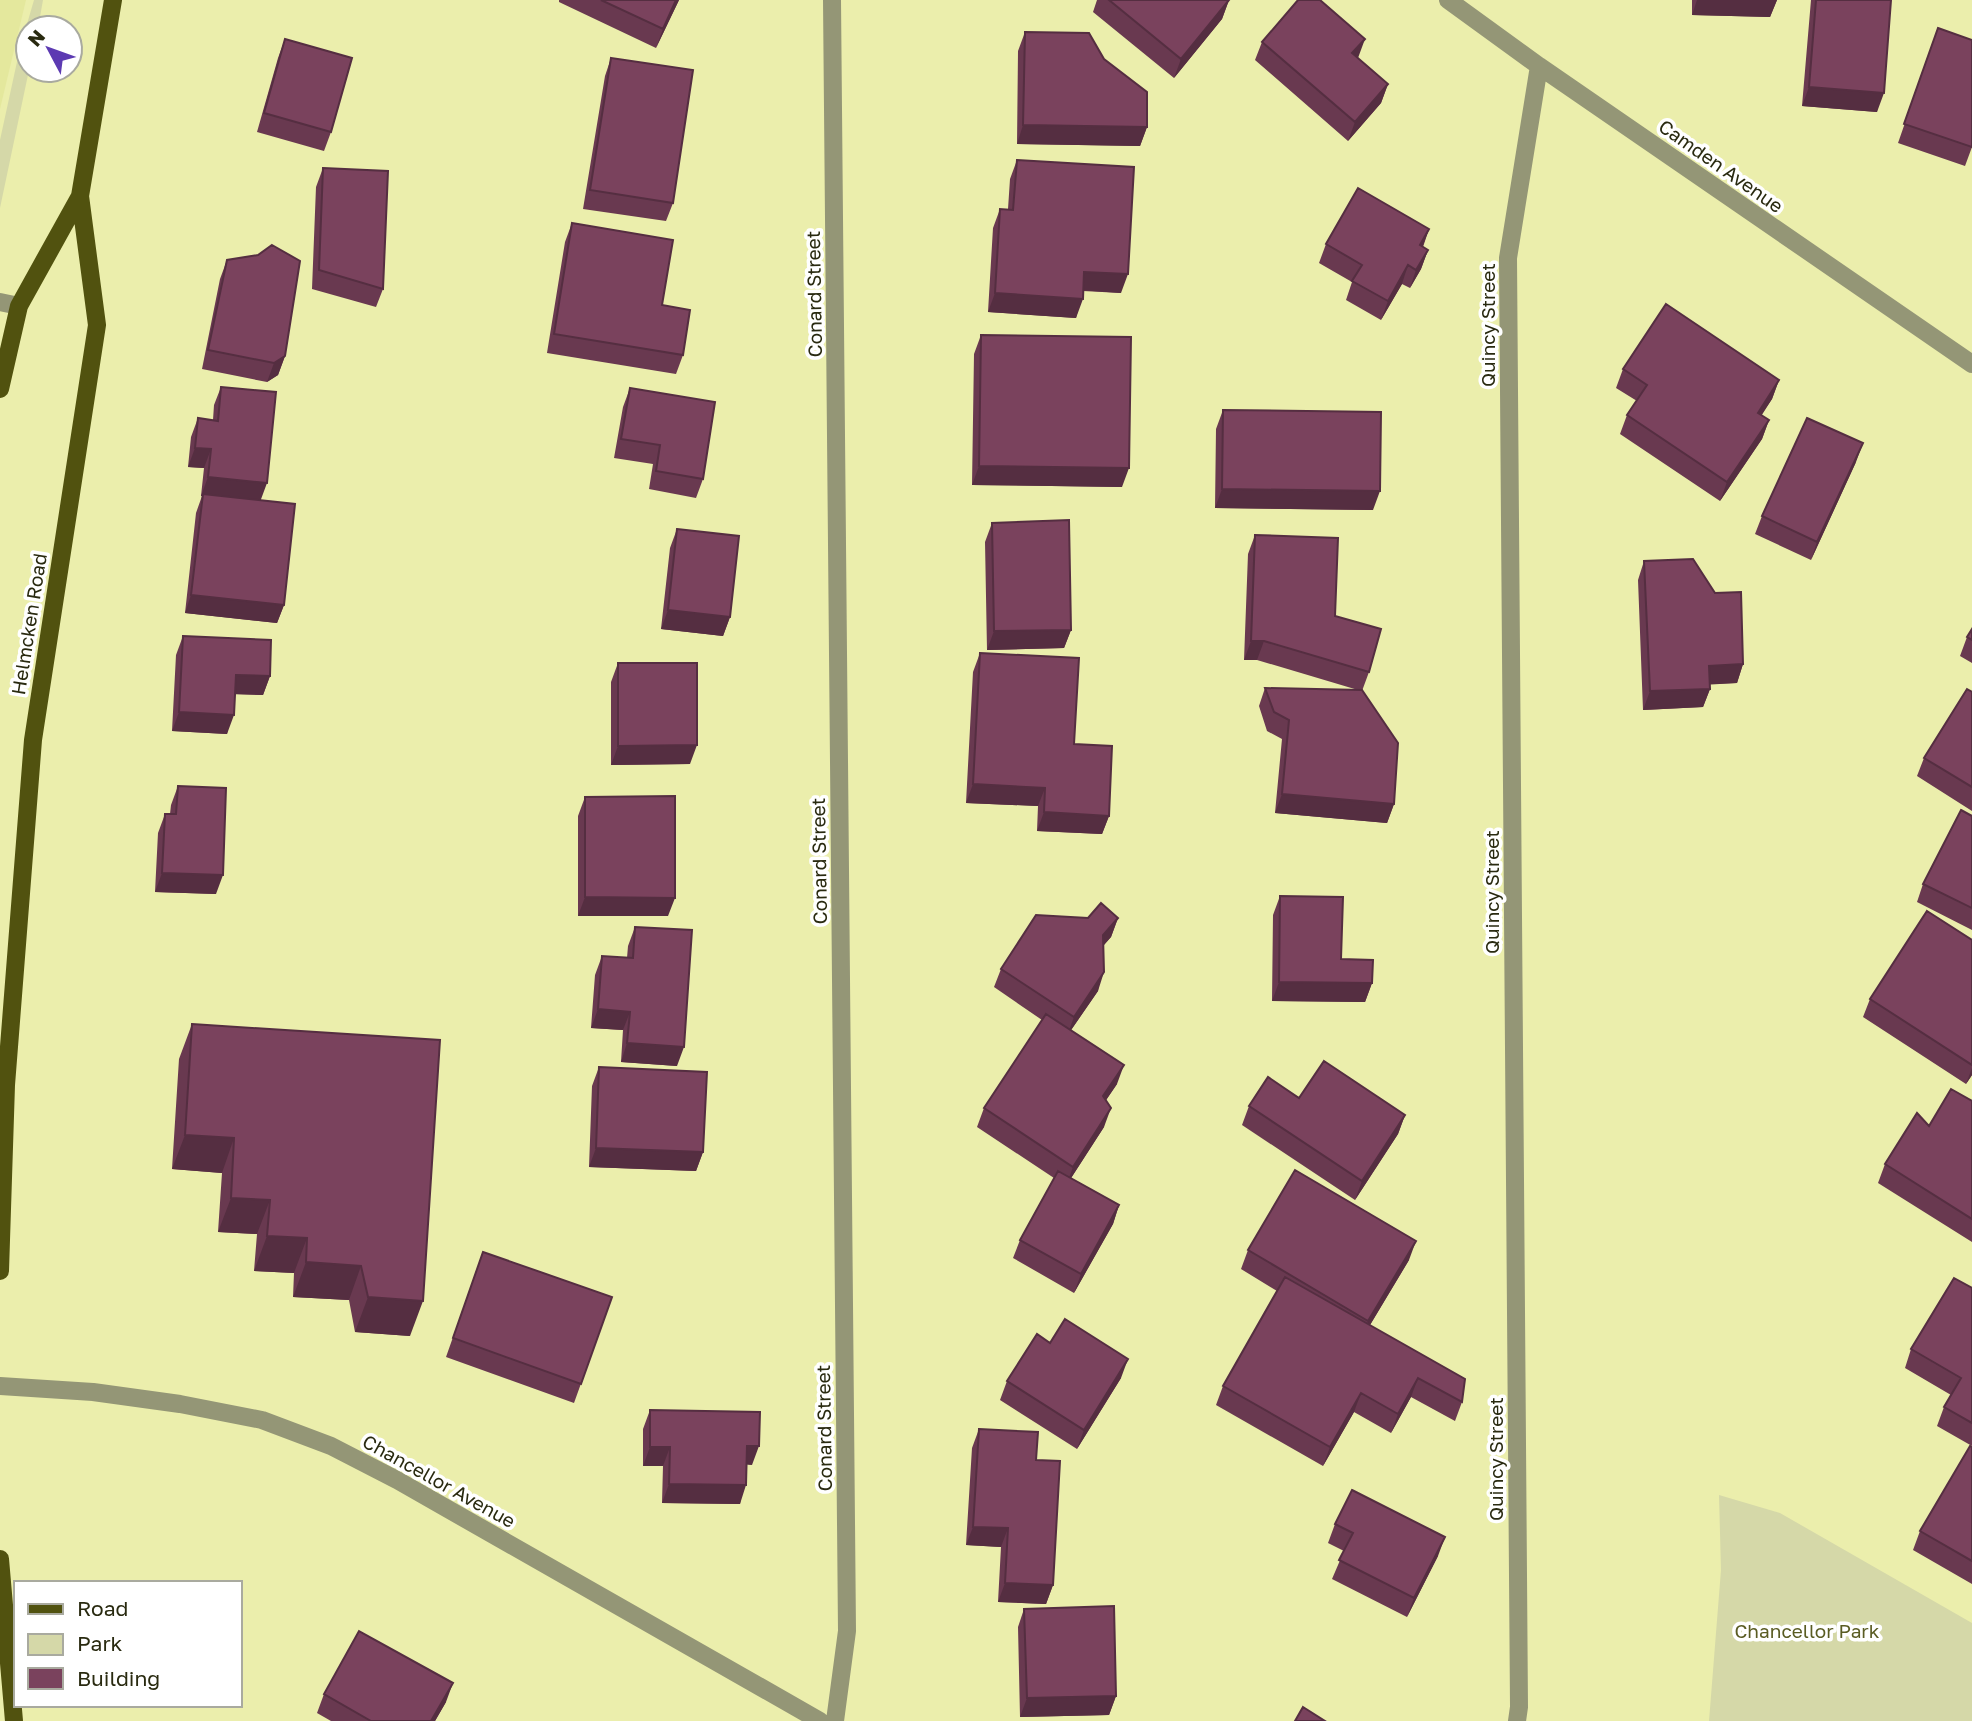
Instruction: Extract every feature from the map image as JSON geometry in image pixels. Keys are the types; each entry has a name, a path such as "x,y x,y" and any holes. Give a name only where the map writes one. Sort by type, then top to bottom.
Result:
{"main road":[{"name":"Helmcken Road","path":"0,1271 6,1085 33,740 97,325 80,196 113,0"},
{"name":"Helmcken Road","path":"0,389 19,306 80,196"},
{"path":"0,1559 14,1721"}],"street":[{"name":"Conard Street","path":"832,0 847,1631 835,1721"},
{"name":"Camden Avenue","path":"1448,0 1539,66 1972,363"},
{"name":"Quincy Street","path":"1517,1721 1508,258 1539,66"},
{"path":"0,302 19,306"},
{"name":"Chancellor Avenue","path":"0,1386 93,1392 180,1404 262,1420 331,1446 397,1480 820,1721"}],"shaded area":[{"path":"0,0 26,0 23,14 14,14 14,50 0,109"}],"green space":[{"path":"34,0 43,0 40,14 30,14"},
{"path":"14,76 14,84 26,84 0,208 0,140"},
{"name":"Chancellor Park","path":"1719,1495 1780,1513 1972,1623 1972,1721 1709,1721 1721,1570"}],"building":[{"path":"601,0 676,0 663,29"},
{"path":"1109,0 1229,0 1181,59"},
{"path":"1298,0 1320,0 1365,39 1352,53 1388,84 1355,122 1262,42"},
{"path":"1816,0 1891,0 1884,93 1809,87"},
{"path":"1938,28 1972,40 1972,147 1904,124"},
{"path":"1025,32 1089,33 1104,59 1147,92 1147,127 1023,125"},
{"path":"285,39 352,58 331,132 264,113"},
{"path":"611,58 693,70 673,203 590,190"},
{"path":"1017,160 1134,167 1128,274 1084,272 1083,299 995,293 1000,209 1013,210"},
{"path":"323,168 388,171 383,289 319,270"},
{"path":"1358,188 1429,229 1420,245 1428,250 1416,270 1408,265 1388,301 1352,281 1362,265 1326,244"},
{"path":"572,223 673,240 662,305 690,310 683,355 554,334"},
{"path":"272,245 300,261 285,356 274,363 208,350 227,260 258,255"},
{"path":"1666,304 1779,380 1758,413 1769,420 1727,482 1627,415 1647,385 1623,369"},
{"path":"981,335 1131,337 1129,468 979,466"},
{"path":"221,387 276,392 267,483 208,477 211,449 195,448 198,418 218,421"},
{"path":"630,388 715,402 703,479 656,471 660,445 621,439"},
{"path":"1223,410 1381,412 1380,491 1222,489"},
{"path":"1807,418 1863,443 1817,542 1762,516"},
{"path":"203,494 295,504 284,605 191,595"},
{"path":"1069,520 1071,630 994,631 992,523"},
{"path":"677,529 739,536 730,617 668,610"},
{"path":"1255,535 1338,538 1335,616 1381,629 1369,672 1264,641 1251,641"},
{"path":"1693,559 1715,593 1741,592 1743,664 1709,666 1710,689 1650,691 1644,561"},
{"path":"183,636 271,640 270,676 236,675 234,715 179,712"},
{"path":"980,653 1079,658 1074,744 1112,746 1109,816 1044,812 1045,788 973,784"},
{"path":"618,663 697,663 697,745 618,746"},
{"path":"1265,688 1362,690 1398,743 1394,804 1282,794 1289,720 1274,712"},
{"path":"1967,689 1972,692 1972,787 1924,758"},
{"path":"178,786 226,788 223,875 162,873 165,814 176,814"},
{"path":"675,796 675,898 585,897 585,797"},
{"path":"1961,810 1972,816 1972,908 1923,884"},
{"path":"1280,896 1343,897 1341,959 1373,960 1372,983 1279,982"},
{"path":"1101,903 1118,918 1103,935 1104,972 1074,1017 1001,969 1036,915 1088,918"},
{"path":"1927,911 1972,940 1972,1065 1870,999"},
{"path":"635,927 692,930 684,1047 627,1043 630,1012 598,1009 602,956 633,958"},
{"path":"1046,1014 1124,1065 1103,1096 1111,1108 1073,1167 984,1108"},
{"path":"192,1024 440,1040 423,1301 368,1297 361,1266 306,1262 307,1238 267,1236 270,1200 231,1198 234,1138 185,1135"},
{"path":"1324,1061 1405,1115 1362,1181 1249,1106 1268,1077 1299,1098"},
{"path":"599,1067 707,1072 703,1152 596,1148"},
{"path":"1951,1089 1972,1101 1972,1219 1885,1164 1917,1113 1929,1126"},
{"path":"1295,1170 1416,1241 1368,1321 1248,1250"},
{"path":"1058,1171 1119,1205 1081,1274 1020,1240"},
{"path":"483,1252 612,1297 581,1384 453,1338"},
{"path":"1285,1277 1465,1379 1462,1402 1418,1378 1398,1414 1361,1393 1330,1447 1223,1386"},
{"path":"1954,1278 1972,1288 1972,1423 1944,1407 1961,1378 1911,1349"},
{"path":"1065,1319 1128,1359 1084,1430 1007,1381 1037,1334 1050,1343"},
{"path":"650,1410 760,1412 759,1446 747,1446 746,1485 669,1484 670,1447 650,1447"},
{"path":"979,1429 1038,1432 1036,1460 1060,1461 1053,1585 1005,1583 1008,1528 973,1527"},
{"path":"1970,1446 1972,1447 1972,1561 1920,1531"},
{"path":"1352,1490 1445,1537 1414,1598 1339,1560 1353,1533 1335,1524"},
{"path":"1114,1606 1116,1696 1027,1698 1024,1609"},
{"path":"359,1631 453,1683 431,1721 371,1721 324,1694"},
{"path":"1303,1707 1325,1721 1295,1721"}]}
